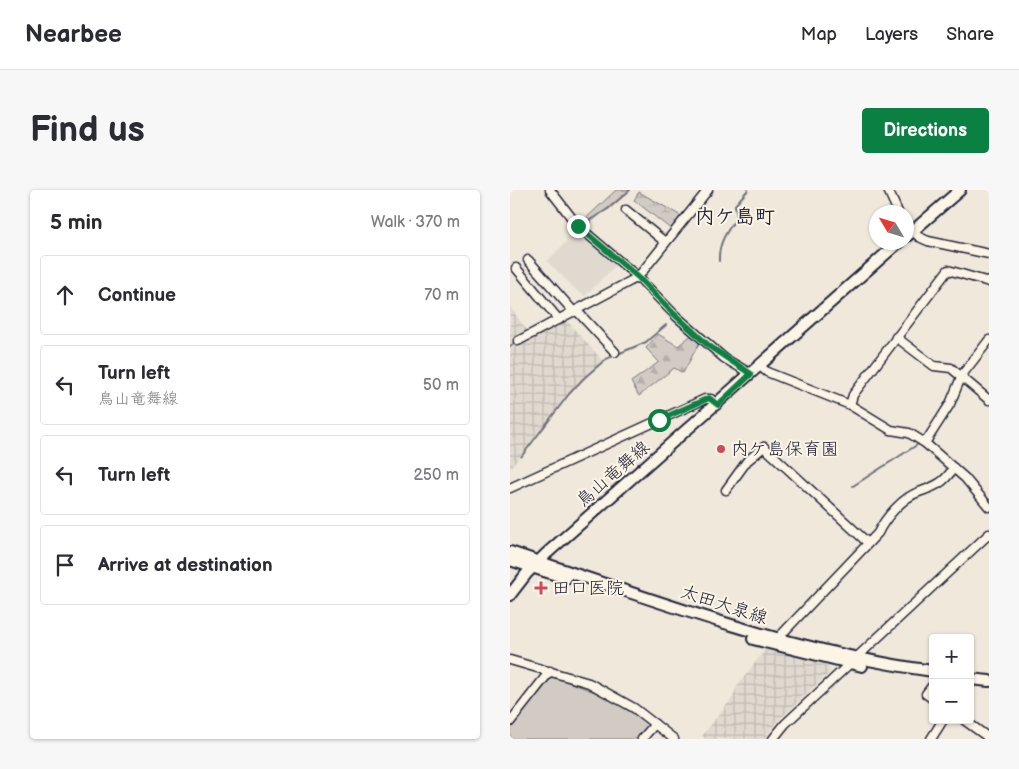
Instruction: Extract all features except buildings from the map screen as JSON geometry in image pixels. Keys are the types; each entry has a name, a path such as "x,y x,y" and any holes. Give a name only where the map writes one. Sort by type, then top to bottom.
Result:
{"main road":[{"path":"914,226 960,190"},
{"name":"鳥山竜舞線","path":"510,594 536,564 761,367 890,250"},
{"name":"太田大泉線","path":"510,552 536,564 778,643 852,661 929,676"},
{"name":"太田大泉線","path":"510,560 536,564"},
{"name":"太田大泉線","path":"852,661 929,671"},
{"path":"974,674 989,675"},
{"path":"974,680 989,681"}],"street":[{"path":"550,190 578,226 638,277 674,314 709,346 751,374"},
{"path":"518,341 638,277 708,190"},
{"path":"888,190 895,205"},
{"path":"626,210 665,242"},
{"path":"914,234 928,241 989,254"},
{"path":"528,260 575,312 615,352"},
{"path":"516,268 559,320"},
{"path":"850,405 853,395 948,270 989,283"},
{"path":"896,337 934,366 951,368 962,375 989,400"},
{"path":"925,443 950,404 962,375 987,345"},
{"path":"761,367 767,372 850,405 891,430 909,433 925,443 954,468 989,507"},
{"path":"511,486 705,400 711,399 718,405"},
{"path":"726,490 747,461 764,447 868,543"},
{"path":"778,643 902,503 920,491 925,491 942,481 954,468"},
{"path":"773,739 785,724 852,661 870,647 989,534"},
{"path":"510,660 596,686 634,708 674,739"},
{"path":"510,722 550,671"},
{"path":"642,739 655,724"},
{"path":"931,739 940,724"},
{"path":"968,724 978,736 989,738"}],"shaded area":[{"path":"580,231 617,264 585,296 581,292 579,293 547,261 567,241 565,239"},
{"path":"510,307 529,333 514,341 516,345 566,320 603,361 566,396 510,469"},
{"path":"766,649 829,666 830,672 779,720 764,739 706,739 702,736 733,697 737,686"}],"green space":[{"path":"616,190 630,190 585,227 581,223"},
{"path":"639,192 683,217 672,230 634,200"},
{"path":"694,333 701,340 683,373 674,368 639,396 631,382 659,362 646,348 658,334 678,346"},
{"path":"553,676 610,698 647,723 648,727 638,739 510,739 510,729"}],"waterway":[{"path":"583,224 608,209 630,190"},
{"path":"719,261 722,243 737,217 735,205 748,190"},
{"path":"521,457 569,394 584,378 606,359 646,342 666,325"},
{"path":"510,346 515,343"},
{"path":"853,486 920,443"}],"place":[{"name":"内ケ島保育園","path":"721,449"},
{"name":"田口医院","path":"541,588"}],"district":[{"name":"内ケ島町","path":"735,217"}],"route":[{"path":"578,226 638,277 709,346 724,358 751,374 718,405 709,398 659,420"}]}
